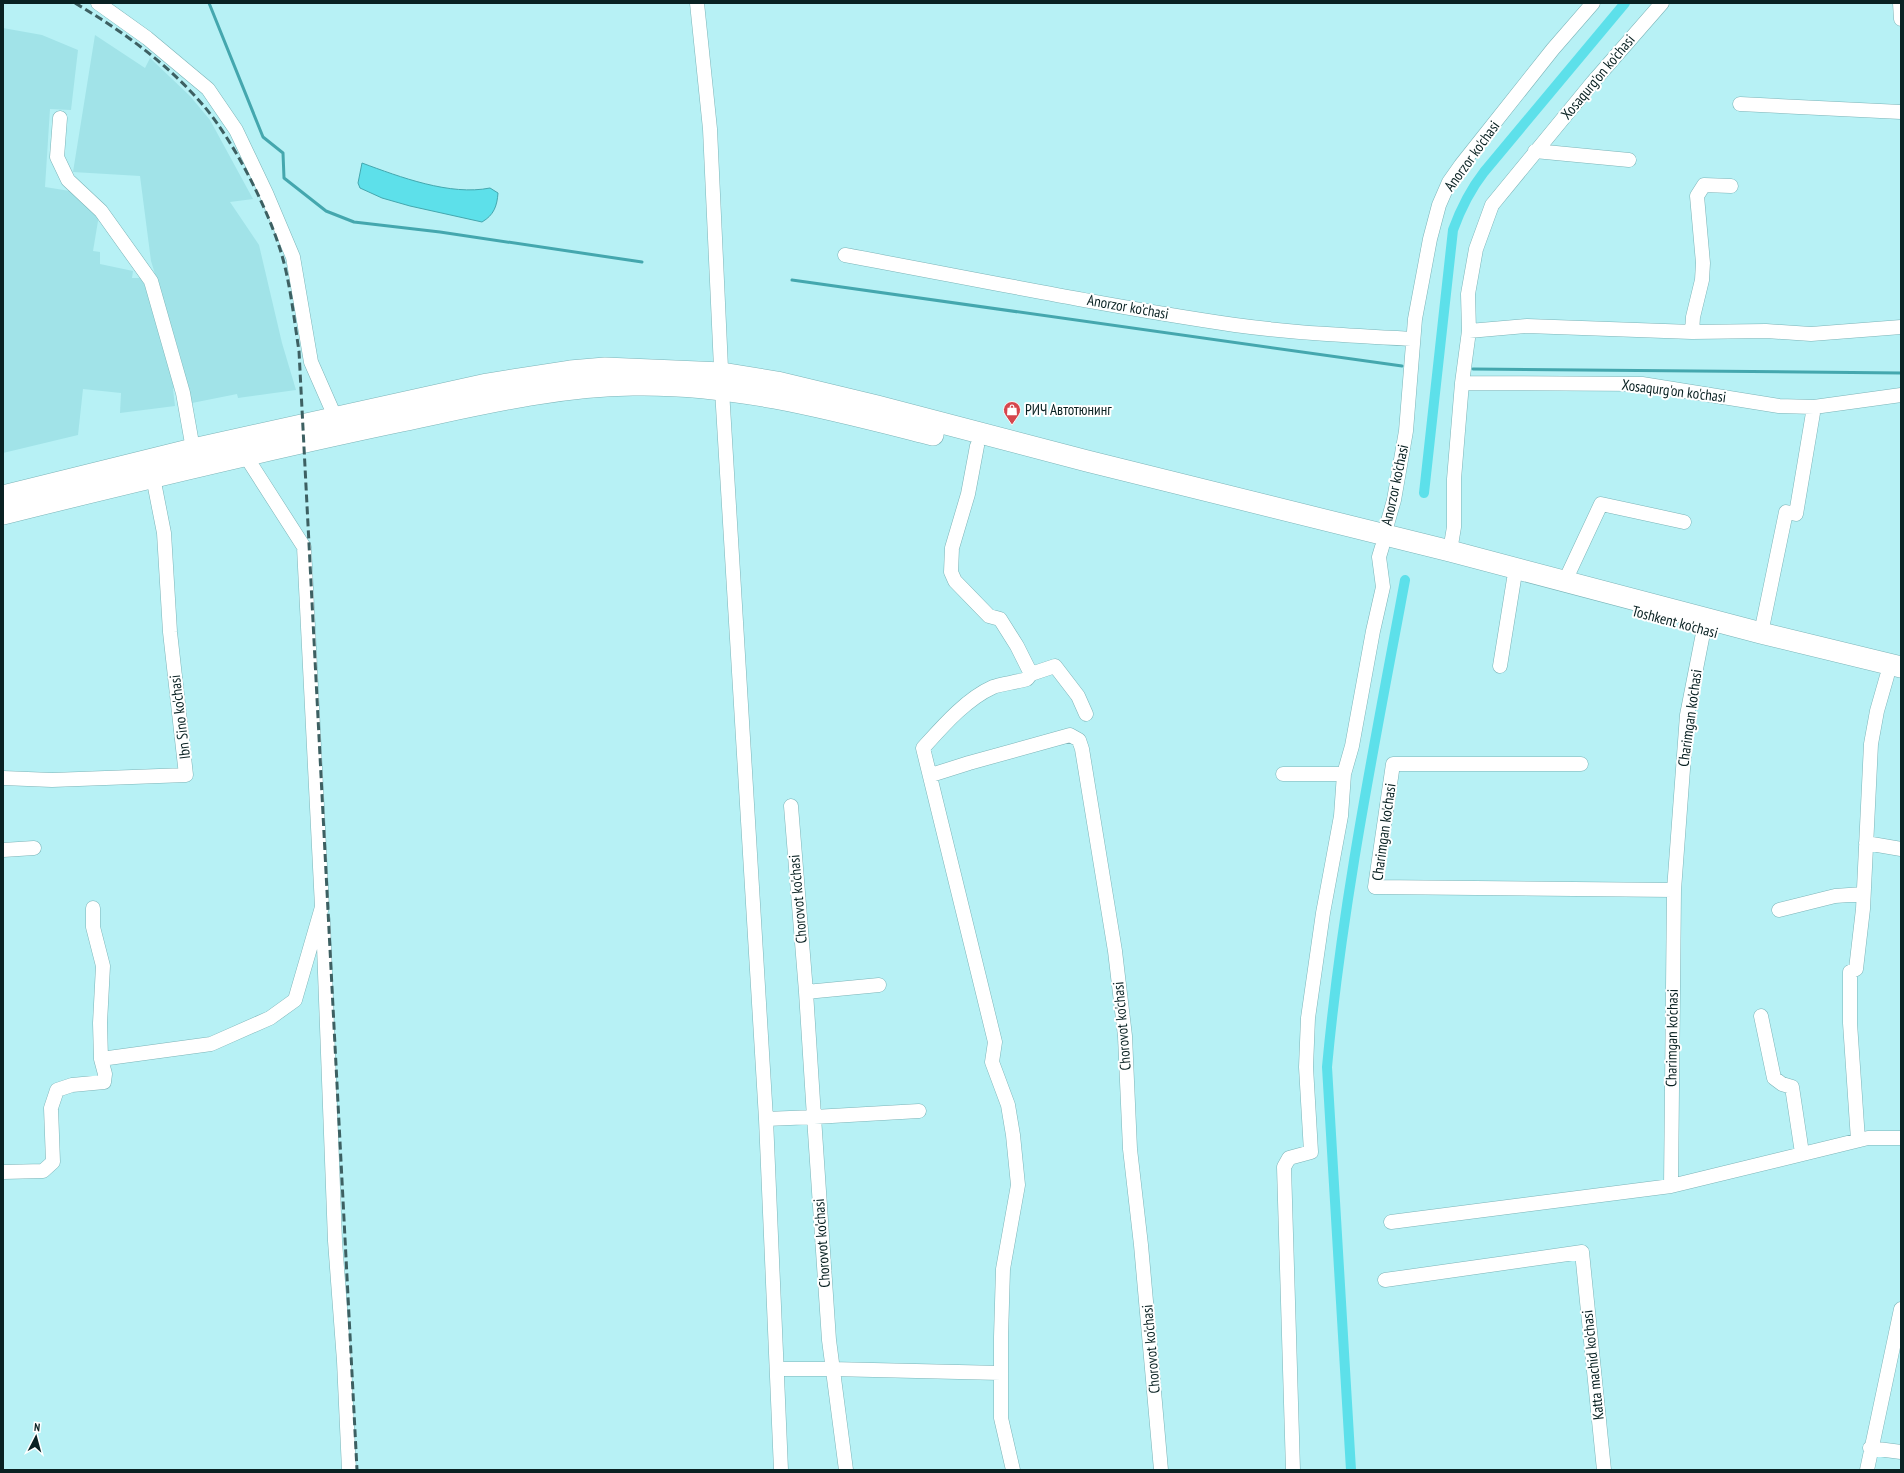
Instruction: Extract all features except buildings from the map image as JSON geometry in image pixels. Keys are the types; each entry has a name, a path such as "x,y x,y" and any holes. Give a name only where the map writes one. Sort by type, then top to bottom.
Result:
{"highway":[{"path":"3,514 64,490 193,449 336,419 487,384 570,371 605,368 722,381 758,394 824,408 977,446 1450,557"},
{"path":"3,496 64,490 153,477 245,455 510,398 577,388 722,381 777,382 878,406 1383,541"},
{"name":"Toshkent ko'chasi","path":"1450,557 1514,579 1705,624 1896,674"},
{"name":"Toshkent ko'chasi","path":"1450,557 1565,581 1705,624 1761,633 1896,674"}],"street":[{"path":"98,3 147,38 208,89 236,130 266,194 292,257 311,362 336,419"},
{"path":"697,3 710,129 722,381 766,1119 781,1470"},
{"name":"Anorzor ko'chasi","path":"1344,774 1352,746 1373,631 1383,587 1379,557 1394,500 1406,432 1413,339 1430,238 1438,204 1449,182 1553,49 1593,3"},
{"name":"Xosaqurg'on ko'chasi","path":"1450,557 1454,527 1454,480 1462,383 1469,331 1468,294 1476,249 1492,204 1535,151 1662,3"},
{"path":"1900,3 1901,19"},
{"path":"1740,104 1901,112"},
{"path":"60,118 57,157 68,180 101,211 151,281 183,393 193,449"},
{"path":"1535,151 1629,160"},
{"path":"1692,332 1693,317 1702,280 1703,262 1697,196 1704,185 1730,186"},
{"name":"Anorzor ko'chasi","path":"846,255 1063,296 1236,325 1332,335 1413,339"},
{"path":"1469,331 1527,326 1692,332 1766,331 1811,334 1901,327"},
{"name":"Xosaqurg'on ko'chasi","path":"1462,383 1642,384 1779,406 1814,407 1901,395"},
{"path":"1761,633 1786,512 1796,514 1814,407"},
{"path":"977,446 968,494 952,548 950,572 954,581 989,616 1000,619 1017,646 1030,674"},
{"path":"245,455 304,547 322,908 335,1241 344,1361 349,1470"},
{"name":"Ibn Sino ko'chasi","path":"3,778 52,780 186,774 170,632 164,533 153,477"},
{"path":"1565,581 1601,504 1684,522"},
{"path":"1500,666 1514,579"},
{"name":"Charimgan ko'chasi","path":"1670,1186 1674,890 1687,715 1705,624"},
{"path":"1013,1470 1001,1418 1001,1373 1002,1269 1018,1185 1014,1135 1008,1105 992,1062 995,1042 923,748 946,722 984,692 995,686 1027,679 1030,674 1055,666 1078,696 1086,714"},
{"path":"1858,1140 1850,1023 1850,972 1856,969 1863,894 1871,744 1877,711 1896,674"},
{"name":"Chorovot ko'chasi","path":"931,776 1022,747 1070,735 1079,740 1082,749 1115,951 1124,1036 1130,1149 1141,1245 1161,1470"},
{"name":"Charimgan ko'chasi","path":"1581,764 1393,764 1375,887 1674,890"},
{"path":"1283,774 1344,774 1341,816 1323,913 1308,1018 1306,1067 1311,1152 1290,1158 1284,1167 1293,1470"},
{"name":"Chorovot ko'chasi","path":"791,806 806,992 831,1369 846,1470"},
{"path":"1866,842 1901,849"},
{"path":"3,850 34,848"},
{"path":"1779,910 1835,896 1863,894"},
{"path":"3,1172 43,1171 53,1162 51,1108 57,1090 72,1085 104,1082 106,1074 101,1059 102,966 93,927 93,908"},
{"path":"101,1059 212,1044 270,1018 295,1000 322,908"},
{"path":"806,992 879,985"},
{"path":"1761,1016 1774,1078 1782,1084 1792,1087 1802,1153"},
{"path":"766,1119 919,1111"},
{"path":"1391,1222 1670,1186 1858,1140 1868,1138 1901,1138"},
{"name":"Katta machid ko'chasi","path":"1385,1280 1582,1252 1604,1470"},
{"path":"1866,1470 1901,1309"},
{"path":"777,1369 1001,1373"},
{"path":"1870,1448 1901,1452"}],"shaded area":[{"path":"3,28 42,35 78,50 71,110 50,109 45,187 76,192 99,215 93,251 100,252 100,264 133,271 132,278 141,278 152,301 179,385 173,389 175,406 120,413 121,393 83,389 78,435 3,453"},
{"path":"95,35 145,68 150,58 190,96 210,120 253,199 230,202 259,245 282,343 296,390 238,398 237,394 192,403 180,355 151,261 140,176 73,172"}],"water":[{"path":"362,163 425,184 458,189 475,190 490,188 498,193 496,206 492,213 482,222 410,206 382,198 360,188 358,183"}],"waterway":[{"path":"209,3 263,137 283,153 284,178 326,211 354,222 440,232 642,262"},
{"path":"1424,493 1453,230 1456,222 1470,192 1484,172 1625,3"},
{"path":"792,280 1402,366"},
{"path":"1473,369 1901,373"},
{"path":"1351,1470 1327,1067 1333,1006 1350,884 1405,580"}],"railway":[{"path":"75,3 110,25 159,62 189,90 214,119 237,154 266,213 280,249 289,286 299,351 357,1470"}],"place":[{"name":"РИЧ Автотюнинг","path":"1012,425"}]}
